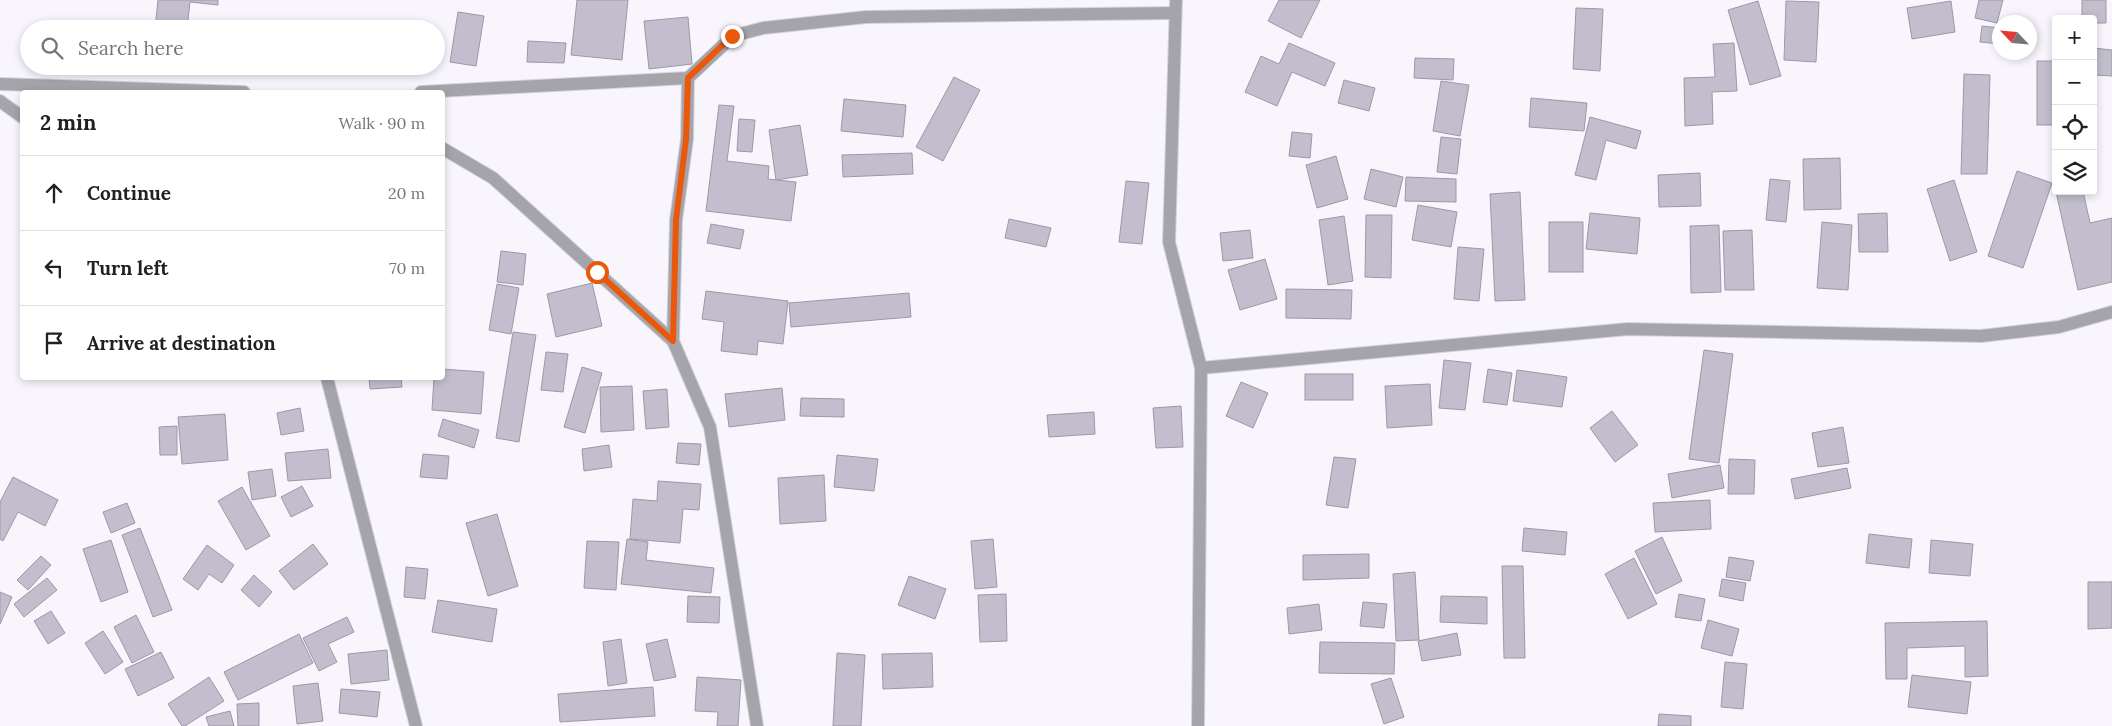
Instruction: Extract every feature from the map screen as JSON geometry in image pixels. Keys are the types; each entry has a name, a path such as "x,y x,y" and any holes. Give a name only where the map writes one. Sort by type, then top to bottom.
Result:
{"street":[{"path":"1176,0 1169,242 1201,368 1198,726"},
{"path":"445,91 688,78 732,36 763,28 866,17 1175,13"},
{"path":"673,341 676,220 686,139 688,78"},
{"path":"0,84 183,90"},
{"path":"0,101 20,116"},
{"path":"445,150 493,178 673,341 710,427 758,726"},
{"path":"1201,368 1628,329 1981,336 2059,327 2112,312"},
{"path":"328,380 416,726"}],"building":[{"path":"158,0 218,0 218,5 190,2 188,20 156,20"},
{"path":"577,0 628,0 622,60 571,55"},
{"path":"1279,0 1320,0 1301,38 1268,21"},
{"path":"1979,0 2003,0 1999,15 1992,15 1992,22 1975,18"},
{"path":"2082,0 2106,0 2106,23 2097,23 2097,15 2082,15"},
{"path":"1758,1 1781,76 1750,85 1728,10"},
{"path":"1786,1 1819,2 1816,62 1784,60"},
{"path":"1951,1 1955,32 1912,39 1907,8"},
{"path":"1576,8 1603,9 1600,71 1573,69"},
{"path":"458,12 484,16 476,66 450,62"},
{"path":"688,17 692,64 649,69 644,21"},
{"path":"1982,26 1992,27 1992,43 1980,42"},
{"path":"528,41 566,43 564,63 527,62"},
{"path":"1289,43 1335,63 1325,86 1292,72 1277,106 1245,92 1261,56 1279,64"},
{"path":"1734,43 1737,91 1712,92 1713,124 1685,126 1684,78 1715,77 1713,44"},
{"path":"2097,48 2112,50 2112,76 2097,75"},
{"path":"1415,58 1454,59 1453,80 1414,78"},
{"path":"2037,61 2052,61 2052,125 2037,125"},
{"path":"1964,74 1990,75 1987,174 1961,174"},
{"path":"954,77 980,90 943,161 916,147"},
{"path":"1344,80 1375,88 1369,111 1338,103"},
{"path":"1441,81 1469,85 1460,136 1433,131"},
{"path":"1531,98 1587,103 1584,131 1529,127"},
{"path":"844,99 906,105 903,137 841,131"},
{"path":"719,105 734,106 727,161 769,166 768,179 796,182 791,221 706,211"},
{"path":"1590,117 1641,131 1636,149 1606,140 1596,180 1575,175"},
{"path":"739,119 755,120 752,152 737,151"},
{"path":"800,125 808,175 776,180 769,130"},
{"path":"1292,132 1312,134 1310,158 1289,156"},
{"path":"1441,137 1461,139 1457,174 1437,172"},
{"path":"912,153 913,174 843,177 842,155"},
{"path":"1336,156 1348,199 1317,208 1306,165"},
{"path":"1840,158 1841,209 1804,210 1803,159"},
{"path":"1371,169 1403,177 1396,207 1364,199"},
{"path":"2017,171 2052,183 2023,268 1988,256"},
{"path":"1700,173 1701,206 1659,207 1658,175"},
{"path":"1406,177 1456,179 1456,202 1405,201"},
{"path":"1770,179 1790,181 1786,222 1766,220"},
{"path":"1954,180 1977,252 1950,261 1927,189"},
{"path":"1126,181 1149,183 1142,244 1119,242"},
{"path":"1520,192 1525,300 1495,301 1490,194"},
{"path":"2057,195 2084,195 2090,223 2112,218 2112,282 2078,290"},
{"path":"1418,205 1457,212 1451,247 1412,240"},
{"path":"1590,213 1640,218 1637,254 1586,249"},
{"path":"1887,213 1888,252 1859,252 1858,214"},
{"path":"1366,215 1392,215 1391,278 1365,277"},
{"path":"1344,216 1353,281 1328,285 1319,220"},
{"path":"1009,219 1051,228 1046,247 1005,238"},
{"path":"1549,222 1583,222 1583,272 1549,272"},
{"path":"1822,222 1852,225 1848,290 1817,288"},
{"path":"711,224 744,230 740,249 707,243"},
{"path":"1719,225 1721,292 1691,293 1690,226"},
{"path":"1250,230 1253,258 1223,261 1220,233"},
{"path":"1752,230 1754,290 1725,290 1723,231"},
{"path":"1458,247 1484,249 1479,301 1454,299"},
{"path":"501,251 526,254 523,285 497,282"},
{"path":"1265,259 1277,299 1240,310 1228,270"},
{"path":"592,283 602,326 556,337 547,294"},
{"path":"497,284 519,288 511,334 489,330"},
{"path":"1286,289 1352,290 1351,319 1286,318"},
{"path":"706,291 788,301 783,344 758,341 757,355 721,351 724,322 702,319"},
{"path":"909,293 911,317 791,327 789,303"},
{"path":"513,332 536,335 519,442 496,438"},
{"path":"1704,350 1733,354 1719,463 1689,459"},
{"path":"546,352 568,354 563,392 541,390"},
{"path":"1444,360 1471,363 1465,410 1439,408"},
{"path":"582,367 602,373 585,433 564,427"},
{"path":"445,369 484,372 481,414 432,410 434,380 445,380"},
{"path":"1488,369 1512,373 1507,405 1483,402"},
{"path":"1517,370 1567,377 1562,407 1513,401"},
{"path":"1305,374 1353,374 1353,400 1305,400"},
{"path":"369,380 401,380 402,387 370,389"},
{"path":"1241,382 1268,393 1253,428 1226,416"},
{"path":"1430,384 1432,425 1387,428 1385,386"},
{"path":"632,386 634,430 601,432 600,387"},
{"path":"782,388 785,420 729,427 725,394"},
{"path":"667,389 669,427 646,429 643,391"},
{"path":"801,398 844,399 844,417 800,416"},
{"path":"1181,406 1183,447 1156,448 1153,408"},
{"path":"300,408 304,431 281,435 277,413"},
{"path":"1612,411 1638,445 1615,462 1590,428"},
{"path":"1094,412 1095,434 1049,437 1047,415"},
{"path":"225,414 228,460 182,464 178,417"},
{"path":"443,419 479,430 474,448 438,436"},
{"path":"177,426 177,455 160,455 159,427"},
{"path":"1843,427 1849,463 1818,467 1812,433"},
{"path":"678,443 701,444 699,465 676,463"},
{"path":"609,445 612,467 584,471 582,449"},
{"path":"328,449 331,478 288,481 285,453"},
{"path":"423,454 449,456 447,479 420,477"},
{"path":"837,455 878,459 874,491 834,487"},
{"path":"1334,457 1356,459 1348,508 1326,505"},
{"path":"1729,459 1755,460 1754,494 1728,494"},
{"path":"1720,465 1724,488 1672,498 1668,474"},
{"path":"1847,468 1851,488 1795,499 1791,479"},
{"path":"272,469 276,496 252,500 248,472"},
{"path":"824,475 826,521 780,524 778,478"},
{"path":"13,477 58,500 45,526 18,512 3,541 0,539 0,502"},
{"path":"658,481 701,484 699,510 683,509 680,543 630,539 633,499 657,501"},
{"path":"302,486 313,506 291,517 281,497"},
{"path":"242,487 270,536 246,550 218,501"},
{"path":"1710,500 1711,529 1655,532 1653,503"},
{"path":"127,503 135,523 111,533 103,512"},
{"path":"497,514 518,586 488,596 466,523"},
{"path":"140,528 172,610 153,617 122,535"},
{"path":"1524,528 1567,532 1565,555 1522,551"},
{"path":"1869,534 1912,539 1909,568 1866,563"},
{"path":"1662,537 1682,581 1656,594 1635,551"},
{"path":"627,539 648,542 646,560 714,568 711,593 621,584"},
{"path":"993,539 997,587 975,589 971,541"},
{"path":"111,540 128,592 101,602 83,549"},
{"path":"1931,540 1973,544 1970,576 1929,573"},
{"path":"587,541 619,542 616,590 584,588"},
{"path":"313,544 328,564 294,590 279,571"},
{"path":"207,545 234,565 222,583 209,574 198,590 183,579"},
{"path":"1369,554 1369,578 1303,580 1303,555"},
{"path":"41,556 51,565 28,590 17,580"},
{"path":"1729,557 1754,561 1750,581 1726,577"},
{"path":"1634,558 1657,604 1628,619 1605,574"},
{"path":"1502,566 1523,566 1525,658 1504,658"},
{"path":"406,567 428,569 425,599 404,597"},
{"path":"1415,572 1419,640 1396,641 1393,574"},
{"path":"254,575 272,592 259,607 241,590"},
{"path":"909,576 946,589 935,619 898,605"},
{"path":"47,578 57,590 24,617 14,604"},
{"path":"1722,579 1746,583 1743,601 1719,596"},
{"path":"2088,582 2112,582 2112,628 2088,629"},
{"path":"0,592 12,597 0,624"},
{"path":"1006,594 1007,641 980,642 978,595"},
{"path":"1679,594 1705,599 1701,621 1675,617"},
{"path":"688,596 720,597 719,623 687,622"},
{"path":"1441,596 1487,597 1487,624 1440,622"},
{"path":"438,600 497,609 492,642 432,632"},
{"path":"1363,602 1387,604 1384,628 1360,626"},
{"path":"1319,604 1322,630 1289,634 1287,608"},
{"path":"51,611 65,633 48,644 34,621"},
{"path":"136,615 154,652 132,663 114,627"},
{"path":"347,617 354,632 328,644 337,662 319,671 303,638"},
{"path":"1708,620 1739,629 1732,656 1701,648"},
{"path":"1987,621 1988,676 1965,677 1965,646 1907,648 1907,679 1886,679 1885,623"},
{"path":"103,631 123,662 105,674 85,643"},
{"path":"1457,633 1461,655 1422,661 1418,641"},
{"path":"299,634 313,663 238,700 224,672"},
{"path":"621,639 627,683 608,686 603,642"},
{"path":"667,639 676,677 654,681 646,644"},
{"path":"1320,642 1395,643 1394,674 1319,673"},
{"path":"387,650 389,680 351,684 348,654"},
{"path":"161,652 174,678 138,696 125,669"},
{"path":"837,653 865,655 861,726 833,726"},
{"path":"932,653 933,687 883,689 882,654"},
{"path":"1725,662 1747,664 1743,709 1721,707"},
{"path":"1912,675 1971,682 1967,714 1908,707"},
{"path":"209,677 224,701 185,726 182,726 168,704"},
{"path":"697,677 741,680 738,726 717,726 718,712 695,711"},
{"path":"1391,678 1404,717 1384,724 1371,684"},
{"path":"318,683 323,721 297,724 293,686"},
{"path":"653,687 655,716 560,722 558,694"},
{"path":"341,689 380,692 377,717 339,713"},
{"path":"259,703 259,726 238,726 237,704"},
{"path":"230,711 234,726 209,726 206,717"},
{"path":"1659,714 1691,716 1691,726 1658,726"}],"route":[{"path":"597,272 673,341 676,220 686,139 688,78 732,36"}]}
